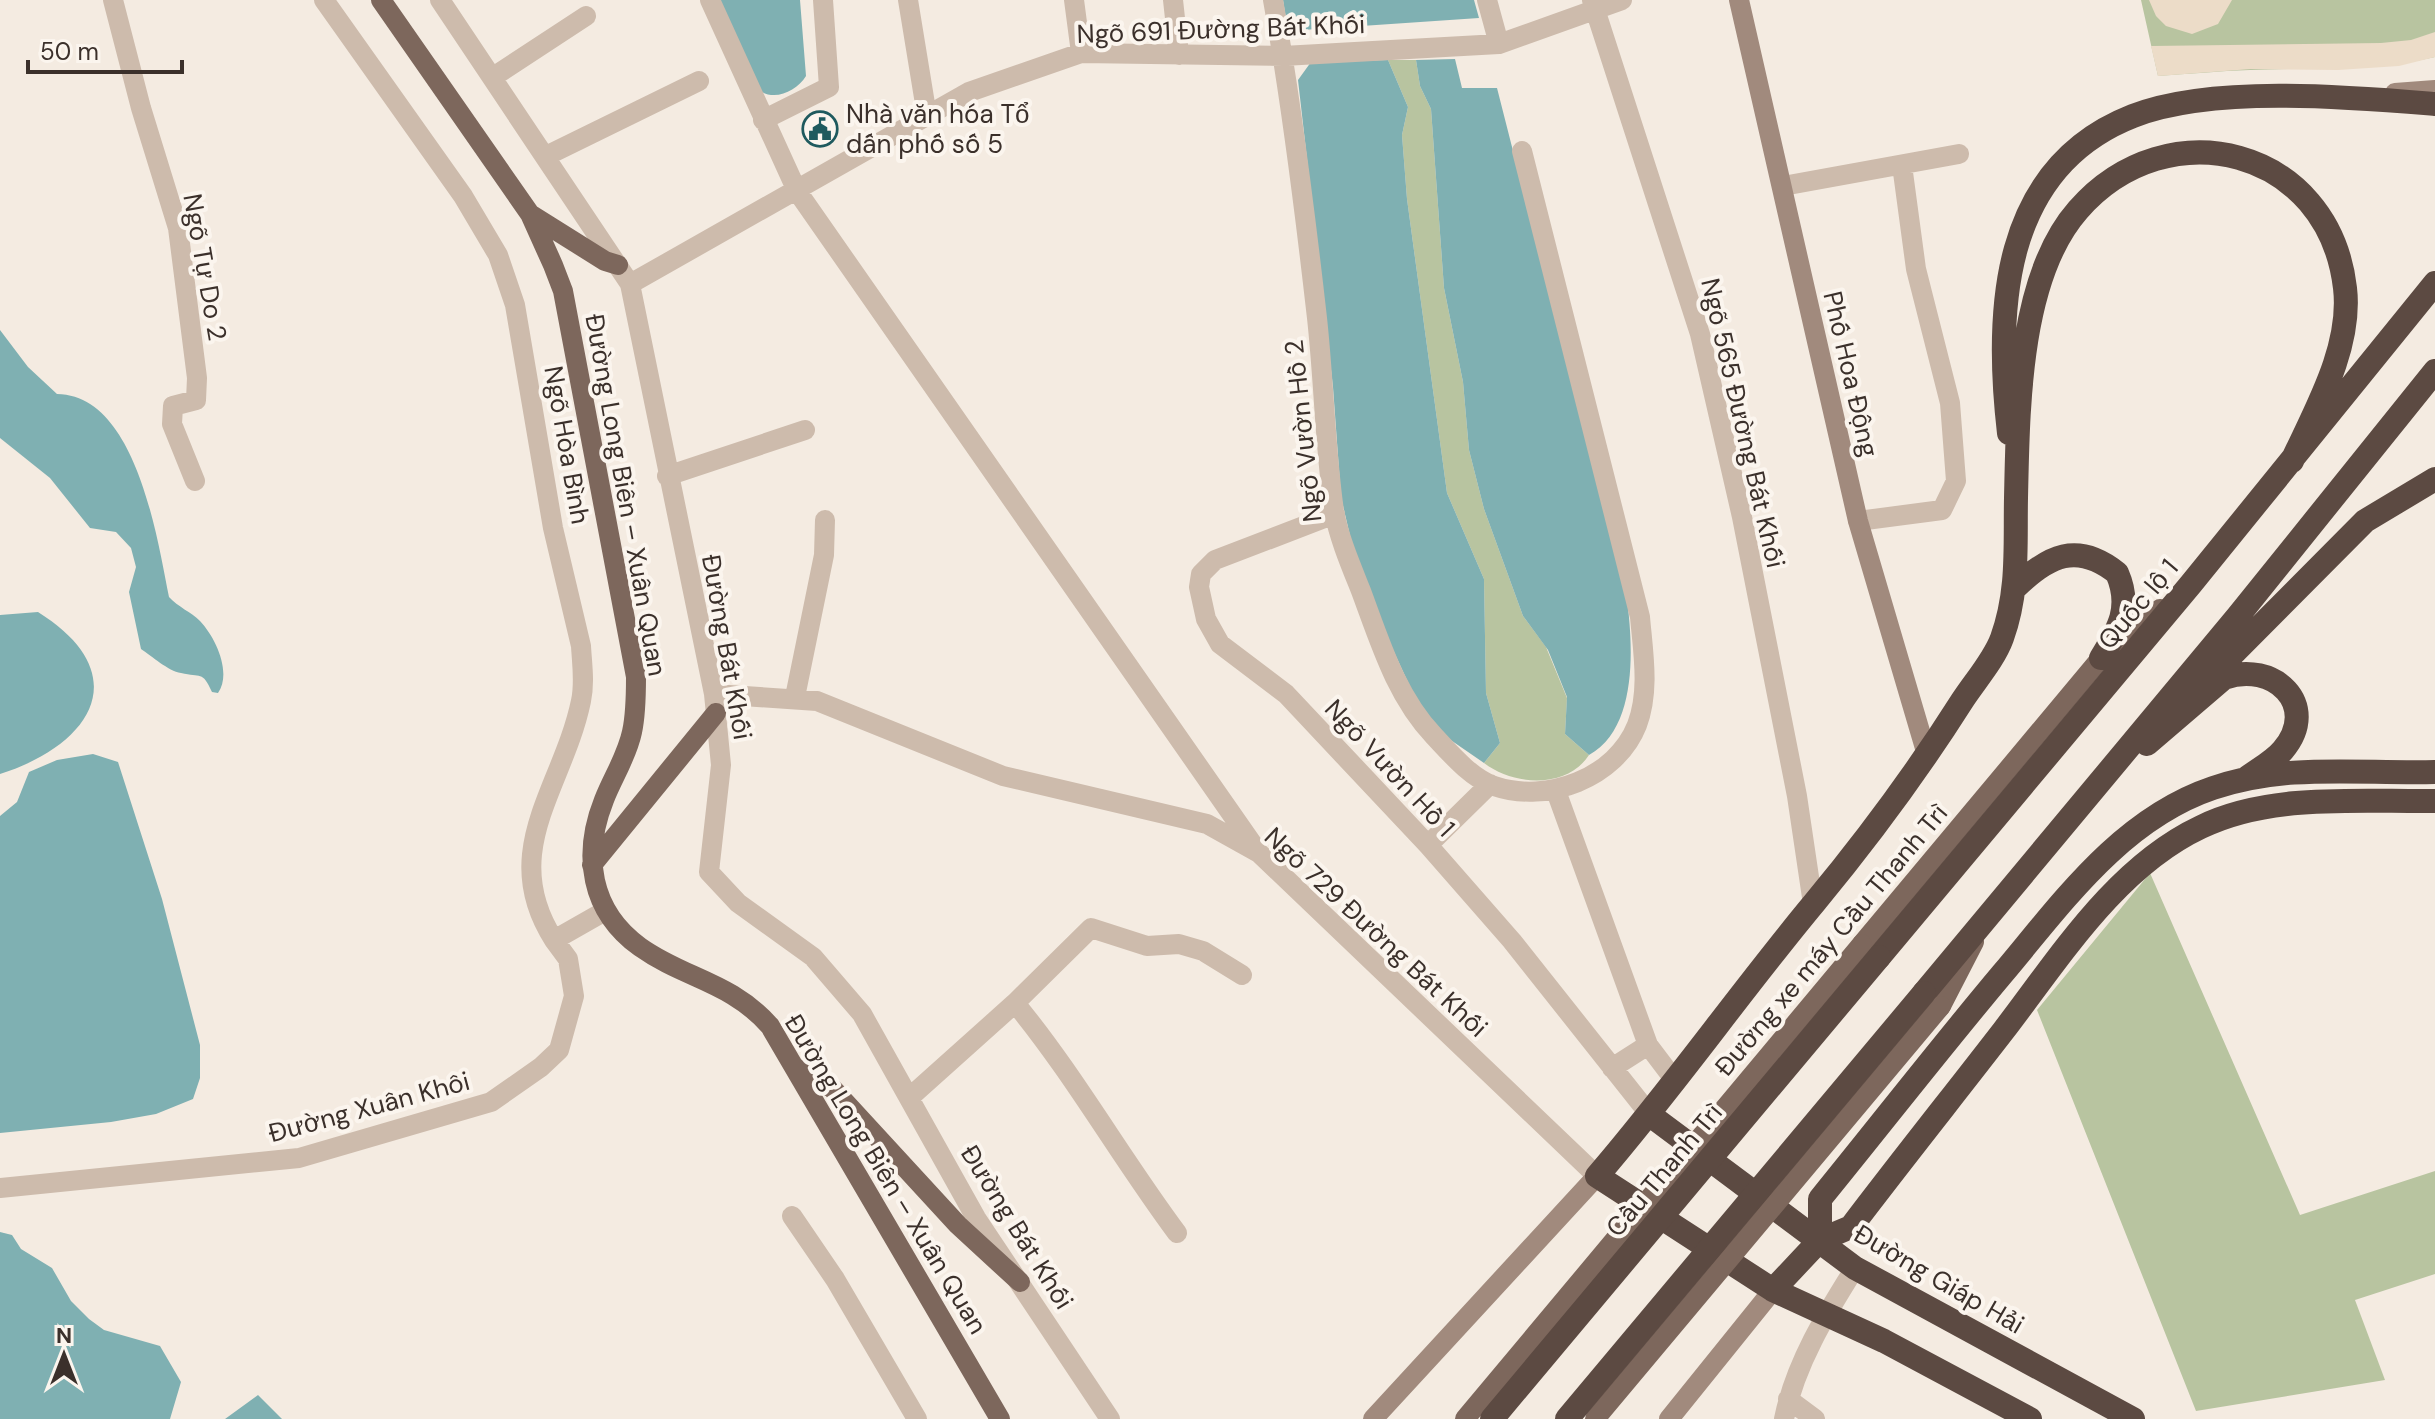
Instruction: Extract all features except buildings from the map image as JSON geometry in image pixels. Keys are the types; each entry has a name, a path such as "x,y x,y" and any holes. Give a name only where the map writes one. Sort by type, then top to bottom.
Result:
{"highway":[{"path":"2016,495 2002,374 2004,310 2011,261 2026,214 2053,173 2087,141 2133,115 2191,102 2336,98 2435,104"},
{"path":"2030,1419 1884,1341 1773,1290 1597,1176 1650,1115 1843,869 1927,755 2001,641 2016,587 2016,495 2025,361 2036,295 2051,252 2075,213 2107,180 2147,159 2192,151 2238,156 2279,176 2313,206 2336,246 2345,290 2341,338 2325,390 2292,461"},
{"name":"Quốc lộ 1","path":"1871,951 2191,584 2435,283"},
{"path":"1567,1419 1932,1000 1988,915 2435,371"},
{"path":"2093,790 2237,652 2365,521 2435,479"},
{"path":"2016,587 2039,565 2058,556 2090,558 2117,573 2125,609 2118,631 2101,658"},
{"path":"2093,790 2224,678 2253,673 2278,681 2287,690 2293,702 2295,725 2283,750 2244,779"},
{"path":"1820,1240 1820,1199 2088,873 2144,823 2210,789 2244,779 2300,771 2435,772"},
{"path":"1773,1290 1820,1240 1851,1227 2107,900 2146,860 2202,826 2252,809 2435,801"},
{"name":"Cầu Thanh Trì","path":"1492,1419 1871,951"},
{"name":"Đường Giáp Hải","path":"1650,1115 1855,1268 2133,1419"}],"main road":[{"name":"Đường Long Biên – Xuân Quan","path":"381,0 530,214 563,291 636,677 632,733 594,831 592,865 595,892 620,931 657,958 717,984 754,1007 770,1026 1000,1419"},
{"path":"530,214 605,261 618,265"},
{"name":"Đường xe máy Cầu Thanh Trì","path":"1465,1419 1871,951 2101,658 2191,584"},
{"path":"592,865 715,703"},
{"path":"1595,1419 1932,1000"},
{"path":"796,1068 832,1088 958,1225 1020,1282"}],"street":[{"name":"Ngõ Tự Do 2","path":"113,0 137,94 178,228 197,378 196,400 173,406 172,424 195,481"},
{"name":"Ngõ Hòa Bình","path":"324,0 463,196 498,255 515,305 553,528 583,666 581,701 545,795 531,854 536,908 554,940"},
{"name":"Đường Bát Khối","path":"440,0 630,284 715,703 721,765 709,872 738,903 813,957 862,1014 976,1218 1110,1419"},
{"path":"710,0 797,191 1259,853"},
{"path":"763,120 829,87 823,0"},
{"path":"908,0 927,116"},
{"path":"1074,0 1081,53"},
{"path":"1173,0 1179,55"},
{"name":"Ngõ Vườn Hồ 2","path":"1273,0 1320,343 1335,514 1388,662 1410,707 1447,750 1490,784 1527,791 1556,791 1598,770 1625,746 1641,710 1644,666 1633,589 1522,151"},
{"path":"1487,0 1499,44"},
{"name":"Ngõ 691 Đường Bát Khối","path":"630,284 969,92 1081,53 1283,56 1499,44 1593,4 1622,0"},
{"name":"Phố Hoa Động","path":"1739,0 1858,521 1927,755"},
{"name":"Ngõ 565 Đường Bát Khối","path":"1593,4 1700,334 1742,517 1813,904"},
{"path":"493,77 586,16"},
{"path":"546,156 699,81"},
{"path":"2336,98 2435,90"},
{"path":"1783,186 1959,154"},
{"path":"1858,521 1942,510 1956,481 1950,403 1916,269 1902,165"},
{"path":"667,476 805,430"},
{"name":"Ngõ Vườn Hồ 1","path":"1335,514 1215,560 1201,574 1199,598 1220,644 1286,694 1428,845 1512,941 1650,1115"},
{"path":"795,697 824,555 825,520"},
{"name":"Ngõ 729 Đường Bát Khối","path":"715,703 795,697 817,701 1003,776 1207,824 1259,853 1597,1176"},
{"path":"1428,845 1490,784"},
{"path":"1556,791 1648,1045 1676,1082"},
{"path":"1808,867 1843,869"},
{"path":"554,940 605,911"},
{"path":"909,1098 1015,1003 1091,928 1147,946 1179,944 1203,951 1242,975"},
{"name":"Đường Xuân Khôi","path":"0,1188 299,1158 491,1102 541,1067 559,1050 574,996 568,959 554,940"},
{"path":"1015,1003 1046,1041 1135,1177 1177,1233"},
{"path":"1612,1068 1648,1045"},
{"path":"1373,1419 1597,1176"},
{"path":"792,1216 835,1279 917,1419"},
{"path":"1815,1419 1786,1409 1825,1315 1855,1268"},
{"path":"1669,1419 1773,1290"}],"green space":[{"path":"2141,0 2435,0 2435,57 2366,67 2238,70 2158,76"},
{"path":"1388,60 1416,60 1420,86 1431,109 1444,288 1463,382 1469,450 1484,509 1523,616 1546,647 1567,698 1565,734 1589,755 1568,774 1554,779 1525,780 1496,771 1484,763 1500,743 1486,693 1484,579 1447,493 1407,199 1402,135 1408,107"},
{"path":"2150,873 2300,1215 2435,1171 2435,1274 2355,1300 2385,1380 2196,1411 2037,1010"}],"shaded area":[{"path":"2149,0 2232,0 2218,24 2192,34 2166,26 2156,16"},
{"path":"2435,32 2435,57 2399,66 2338,70 2251,69 2158,76 2151,46 2381,43 2411,40"}],"water":[{"path":"719,0 800,0 806,76 802,82 790,91 776,95 757,88"},
{"path":"1283,0 1474,0 1479,18 1288,31"},
{"path":"1455,59 1462,88 1497,88 1627,599 1631,662 1624,706 1605,743 1589,755 1565,734 1567,697 1548,650 1523,616 1484,509 1469,450 1463,382 1444,288 1431,109 1420,86 1416,60"},
{"path":"1388,60 1408,107 1402,135 1407,199 1447,493 1484,579 1486,693 1500,743 1484,763 1439,732 1422,713 1383,628 1351,540 1341,497 1333,387 1298,80 1311,62"},
{"path":"0,330 28,367 57,394 84,401 106,418 124,443 149,507 169,597 200,621 212,637 220,656 223,676 218,693 212,692 203,678 171,669 141,649 129,592 136,567 131,548 116,532 90,528 50,478 0,438"},
{"path":"38,612 69,636 87,659 94,683 91,705 79,726 59,745 32,761 0,774 0,615"},
{"path":"93,754 118,762 162,899 200,1045 200,1078 193,1099 156,1114 111,1122 0,1133 0,816 17,802 29,772 57,760"},
{"path":"0,1232 12,1235 21,1249 52,1268 71,1301 104,1330 160,1346 181,1382 170,1419 0,1419"},
{"path":"258,1395 282,1419 225,1419"}],"place":[{"name":"Nhà văn hóa Tổ dấn phố số 5","path":"820,129"}]}
